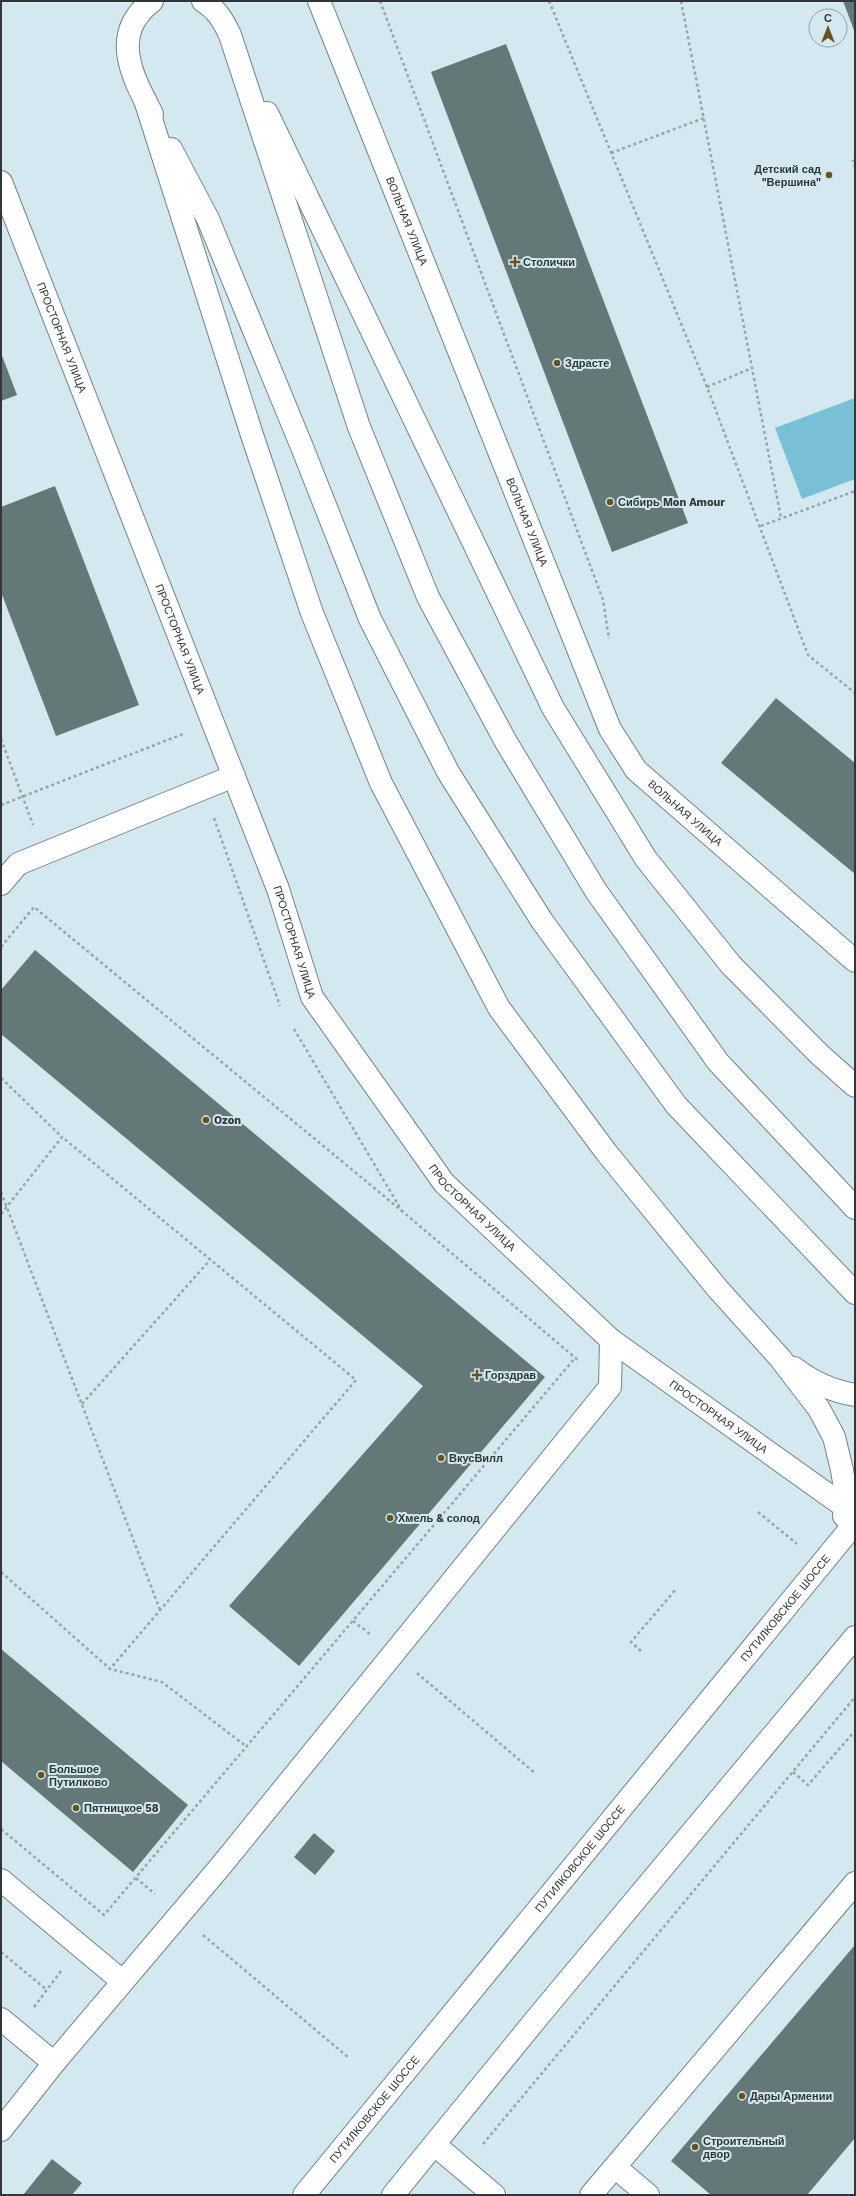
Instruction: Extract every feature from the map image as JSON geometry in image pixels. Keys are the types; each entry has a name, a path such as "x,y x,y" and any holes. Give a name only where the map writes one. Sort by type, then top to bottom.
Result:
{"street":[{"path":"152,1 136,15 130,24 126,40 133,71 145,100 252,435 312,613 381,783 499,1008 606,1152 717,1288 780,1358 818,1409 834,1437 852,1514"},
{"path":"203,1 212,7 223,20 553,708 646,859 731,965 818,1054 855,1086"},
{"name":"ВОЛЬНАЯ УЛИЦА","path":"320,1 610,729 636,770 855,960"},
{"path":"230,35 359,427 428,597 498,728 596,891 718,1062 855,1208"},
{"path":"145,100 208,219 302,447 370,619 448,772 542,921 676,1105 855,1293"},
{"name":"ПРОСТОРНАЯ УЛИЦА","path":"1,182 278,889 312,997 444,1183 611,1340 852,1514"},
{"path":"1,884 18,864 234,776"},
{"path":"1,2130 54,2063 179,1915 610,1387 611,1340"},
{"path":"780,1358 804,1376 828,1388 855,1395"},
{"name":"ПУТИЛКОВСКОЕ ШОССЕ","path":"304,2195 839,1542 852,1514"},
{"path":"393,2195 542,2012 855,1637"},
{"path":"1,1880 122,1981"},
{"path":"591,2195 855,1883"},
{"path":"8,2025 54,2063"},
{"path":"435,2145 494,2195"},
{"path":"615,2167 648,2195"}],"path":[{"path":"380,1 603,600 611,646"},
{"path":"549,1 707,387 761,526 808,655 855,693"},
{"path":"681,1 781,518"},
{"path":"611,152 704,118"},
{"path":"855,160 853,161 855,167"},
{"path":"707,387 752,368"},
{"path":"761,526 855,491"},
{"path":"1,805 183,734"},
{"path":"1,739 24,796 34,828"},
{"path":"1,946 34,907 396,1206 610,1387"},
{"path":"1,1078 62,1137 356,1380 110,1669"},
{"path":"1,1214 62,1137"},
{"path":"1,1192 160,1610"},
{"path":"82,1404 210,1260"},
{"path":"8,2025 47,1990 104,1915 575,1358"},
{"path":"758,1512 800,1546"},
{"path":"1,1572 110,1669 162,1682 247,1747"},
{"path":"641,1650 631,1642 676,1589"},
{"path":"353,1620 536,1774"},
{"path":"462,2168 855,1697"},
{"path":"793,1772 808,1785 854,1732"},
{"path":"1,1830 104,1915"},
{"path":"136,1878 350,2058"},
{"path":"1,1952 47,1990"}],"shaded area":[{"path":"855,398 855,479 802,499 775,428"}],"building":[{"path":"843,1 855,1 855,33 848,14 848,8 846,8"},
{"path":"506,44 688,523 612,552 431,72"},
{"path":"1,353 17,395 1,401"},
{"path":"55,486 139,705 56,736 1,592 1,507"},
{"path":"776,698 855,763 855,874 721,763"},
{"path":"35,950 545,1377 299,1666 229,1606 423,1386 1,1034 1,990"},
{"path":"1,1649 188,1805 133,1872 1,1761"},
{"path":"314,1833 335,1851 315,1875 294,1857"},
{"path":"855,1945 855,2138 807,2195 711,2195 671,2161"},
{"path":"52,2159 82,2183 72,2195 23,2195"}],"place":[{"name":"Детский сад \"Вершина\"","path":"829,175"},
{"name":"Столички","path":"515,262"},
{"name":"Здрасте","path":"557,363"},
{"name":"Сибирь Mon Amour","path":"610,502"},
{"name":"Ozon","path":"206,1120"},
{"name":"Горздрав","path":"477,1375"},
{"name":"ВкусВилл","path":"441,1458"},
{"name":"Хмель & солод","path":"390,1518"},
{"name":"Большое Путилково","path":"41,1775"},
{"name":"Пятницкое 58","path":"76,1808"},
{"name":"Дары Армении","path":"742,2096"},
{"name":"Строительный двор","path":"695,2147"}]}
